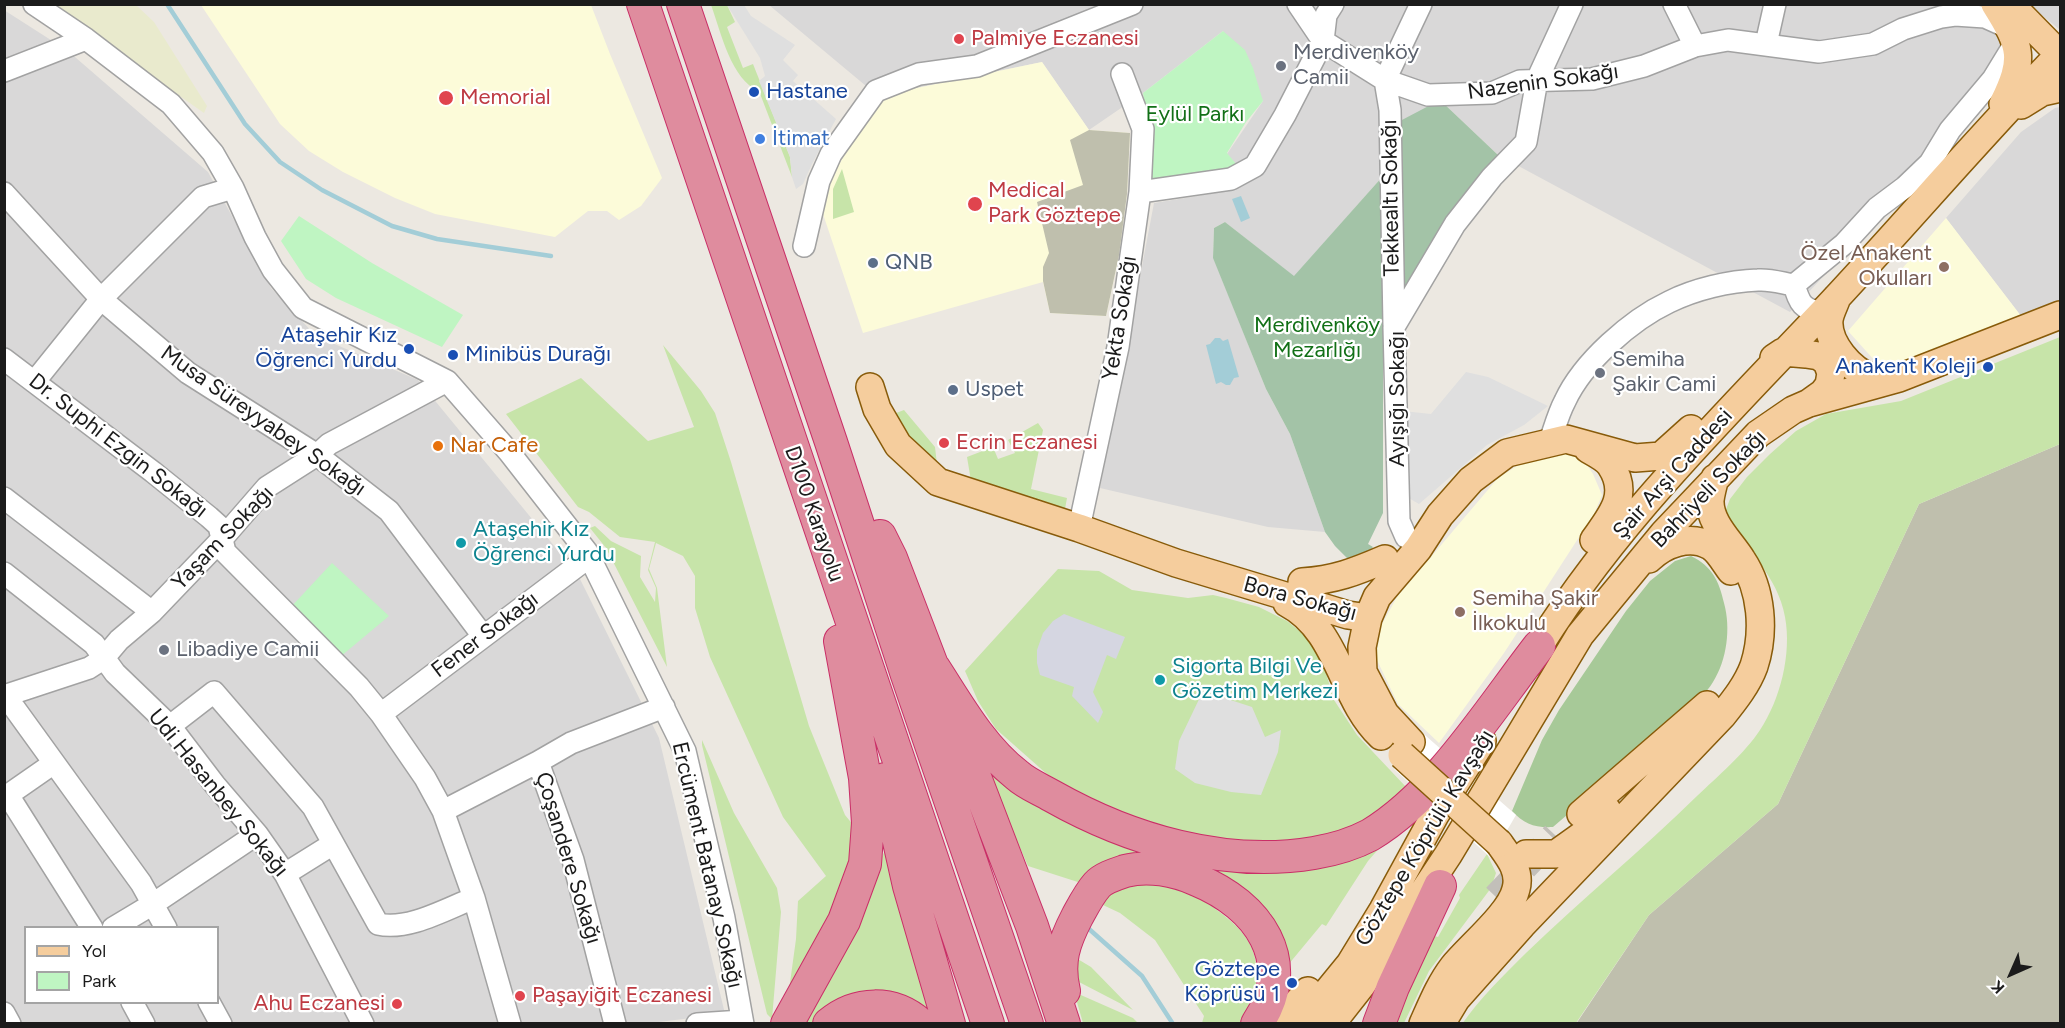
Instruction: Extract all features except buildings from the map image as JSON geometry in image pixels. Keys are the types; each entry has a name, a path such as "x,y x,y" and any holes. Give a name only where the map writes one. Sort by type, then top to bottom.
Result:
{"highway":[{"name":"D100 Karayolu","path":"643,4 821,537 988,1023"},
{"name":"D100 Karayolu","path":"683,4 907,675 1027,1023"},
{"path":"831,442 891,558 1032,926 1064,1023"},
{"path":"787,1023 853,901 865,864 868,823 865,778 821,537"},
{"path":"821,537 892,805 909,886 949,1023"},
{"path":"934,668 991,752 1018,777 1087,815 1128,832 1173,846 1223,854 1291,857 1333,849 1368,836 1400,814 1434,780 1539,646"},
{"path":"1072,1023 1060,975 1061,952 1069,932 1097,884 1116,874 1138,868 1165,870 1196,879 1232,898 1251,914 1266,935 1274,964 1272,990 1266,1010 1257,1023"},
{"path":"1379,1023 1393,987 1440,886"},
{"path":"829,1023 853,1009 872,1006 910,1015 920,1023"}],"main road":[{"path":"1994,122 2017,73 2018,58 2013,36 1995,4"},
{"path":"2010,4 2060,55"},
{"name":"Şair Arşi Caddesi","path":"1539,646 1589,571 1644,502 1830,304 1994,122 2060,55"},
{"path":"1994,122 2038,94 2061,88"},
{"path":"1830,304 1830,332 1841,352 1856,370 1875,379 1899,378"},
{"name":"Bahriyeli Sokağı","path":"1492,780 1580,635 1664,533 1714,478 1758,435 1793,410 1809,403 1899,378 2061,315"},
{"path":"1356,612 1377,597 1418,549 1440,515 1471,480 1507,453 1566,439 1635,458 1661,456 1682,439 1732,384 1783,352 1819,356 1827,362 1831,373 1829,384 1809,403"},
{"name":"Bora Sokağı","path":"870,387 877,409 898,445 938,482 1262,590 1356,612"},
{"path":"1539,646 1571,575 1612,514 1620,496 1611,465 1582,444"},
{"path":"1441,1023 1456,999 1522,925 1722,716 1741,691 1754,666 1761,631 1757,594 1743,561 1722,532 1712,512 1710,502 1714,478"},
{"path":"1344,674 1343,638 1402,529 1440,515"},
{"name":"Bora Sokağı","path":"1079,528 1302,582 1356,612"},
{"path":"1526,854 1556,854 1584,834 1707,705 1725,683 1737,657 1742,627 1740,601 1732,572 1710,546 1691,541 1673,543 1657,551 1621,583"},
{"path":"1302,582 1327,581 1385,559"},
{"path":"1262,590 1298,609 1316,628 1344,674 1371,727 1407,748 1503,837 1526,854 1534,875 1534,898 1522,925"},
{"path":"1356,612 1362,647 1363,672 1385,714 1407,748"},
{"name":"Göztepe Köprülü Kavşağı","path":"1301,1023 1350,964 1383,910 1435,815 1539,646"},
{"path":"1555,836 1707,705"},
{"path":"1350,1023 1440,886 1492,780"},
{"name":"Göztepe Köprülü Kavşağı","path":"1331,1023 1361,986 1448,855 1492,780"},
{"path":"1278,1023 1353,936 1435,815"},
{"path":"1423,1023 1452,968 1509,906 1517,888 1515,867 1503,837"},
{"path":"1413,1023 1414,1015 1441,962 1496,897"}],"street":[{"name":"Ercüment Batanay Sokağı","path":"34,4 86,39 171,104 213,153 233,188 273,270 303,308 447,381 509,452 587,552 685,750 724,918 742,1022"},
{"path":"804,246 819,181 831,154 876,91 919,74 977,66 1132,4"},
{"path":"1298,4 1323,41"},
{"path":"1140,192 1231,179 1255,166 1285,115 1323,41 1326,15 1333,4"},
{"path":"1385,80 1421,4"},
{"name":"Ayışığı Sokağı","path":"1402,529 1394,327 1455,224 1492,177 1526,142 1538,80 1572,4"},
{"path":"1674,4 1695,46"},
{"path":"1766,44 1775,4"},
{"name":"Nazenin Sokağı","path":"1323,41 1385,80 1428,95 1492,93 1520,81 1592,79 1644,66 1695,46 1728,40 1819,52 1841,49 1873,44 1903,29 1941,17 1981,16 2007,27 2013,36"},
{"path":"1794,285 1844,244 1877,208 1905,187 1930,163 1950,130 1993,79 2012,48 2013,36"},
{"path":"4,71 86,39"},
{"name":"Yekta Sokağı","path":"1079,528 1118,347 1140,192 1143,129 1122,74"},
{"name":"Tekkealtı Sokağı","path":"1385,80 1390,110 1394,327"},
{"path":"35,381 100,299 203,197 233,188"},
{"name":"Musa Süreyyabey Sokağı","path":"4,193 100,299 188,374 317,455 389,511 483,636"},
{"path":"1549,444 1565,400 1587,367 1615,340 1654,310 1670,301 1694,293 1741,282 1775,281 1794,285"},
{"path":"1794,285 1799,301 1809,310 1830,304"},
{"name":"Dr. Suphi Ezgin Sokağı","path":"4,359 219,526 225,552 359,687 381,714 425,778 443,811 474,898 510,1023"},
{"name":"Yaşam Sokağı","path":"5,695 89,668 103,658 118,640 152,612 221,540 267,487 317,455 329,444 447,381"},
{"path":"4,498 152,612"},
{"name":"Fener Sokağı","path":"381,714 589,556"},
{"name":"Udi Hasanbey Sokağı","path":"4,573 94,644 115,673 170,726 215,785 257,834 285,874 363,1023"},
{"path":"170,726 214,692 310,802 378,924 390,927 403,926 474,898"},
{"path":"5,695 141,883 165,926"},
{"path":"538,762 571,743 664,707"},
{"name":"Çoşandere Sokağı","path":"443,811 538,762 573,860 615,1023"},
{"path":"54,763 8,795 91,926"},
{"path":"115,926 153,904 257,834"},
{"path":"285,874 333,844"},
{"path":"133,1004 144,1023"},
{"path":"210,1004 222,1023"},
{"path":"4,1013 10,1023"},
{"path":"697,1023 742,1022"}],"shaded area":[{"path":"50,5 136,5 154,22 207,106 204,113"},
{"name":"Memorial","path":"201,5 591,5 662,178 641,206 619,220 607,211 588,211 555,237 435,214 395,198 343,172 309,151 280,124"},
{"path":"727,5 744,5 751,16 795,45 783,60 798,75 793,81 836,119 803,184 796,189 790,157 759,81 765,76 760,58"},
{"path":"769,5 1981,5 1992,17 2014,73 1790,312 1498,155 1440,100 1383,176 1294,277 1225,222 1214,228 1213,257 1266,389 1290,434 1325,532 1268,527 1100,488 1154,203 1222,192 1237,165 1227,154 1263,101 1223,31 1143,93 1089,130 1042,62 878,96"},
{"path":"2030,5 2060,5 2060,30"},
{"path":"4,10 68,51 208,172 271,288 316,336 418,380 578,575 659,738 725,1014 642,1024 5,1023"},
{"name":"Medical Park Göztepe","path":"1042,62 1089,130 1130,133 1127,194 1119,255 1106,316 1050,313 1043,282 863,333 823,214 829,182 878,96"},
{"path":"2060,107 2060,303 2021,316 1946,218 2021,132 2055,108"},
{"path":"1089,130 1130,133 1127,194 1119,255 1106,316 1050,313 1043,281 1043,267 1049,253 1037,202 1083,185 1070,140"},
{"name":"Özel Anakent Okulları","path":"1946,218 2021,316 1885,372 1848,331"},
{"path":"1466,372 1488,377 1548,406 1524,425 1487,445 1419,504 1400,493 1403,411 1431,414"},
{"path":"2060,444 2060,1023 1576,1024 1649,915 1778,804 1919,504"},
{"name":"Semiha Şakir İlkokulu","path":"1565,451 1581,456 1593,474 1602,495 1594,514 1504,653 1439,743 1398,704 1376,658 1381,626 1397,597 1498,478 1525,461"},
{"path":"1064,614 1125,637 1116,659 1107,655 1093,692 1103,712 1098,723 1072,696 1074,687 1040,675 1037,650 1043,633 1053,621"},
{"path":"1203,691 1252,707 1265,737 1281,730 1278,752 1261,795 1231,792 1195,783 1175,769 1179,741"}],"green space":[{"path":"711,5 727,5 735,22 727,27 743,68 753,64 790,157 792,177 759,91 741,77 734,66"},
{"name":"Eylül Parkı","path":"1223,31 1245,50 1263,101 1246,122 1227,153 1237,165 1221,177 1159,182 1147,177 1148,128 1143,93"},
{"name":"Merdivenköy Mezarlığı","path":"1440,100 1498,155 1450,214 1401,297 1400,121"},
{"path":"842,169 854,212 833,219 833,189"},
{"name":"Merdivenköy Mezarlığı","path":"1383,176 1383,513 1368,544 1373,547 1367,555 1349,560 1325,532 1290,434 1266,389 1213,258 1214,228 1225,222 1294,276"},
{"path":"299,216 372,263 463,315 442,347 336,298 306,279 281,241"},
{"path":"2060,337 2060,444 1919,504 1778,804 1649,915 1576,1023 1462,1024 1501,978 1526,953 1655,836 1747,747 1767,718 1783,676 1787,631 1781,602 1775,588 1725,512 1730,499 1747,477 1796,431 1826,414 1901,401"},
{"path":"663,345 701,391 715,413 809,726 845,815 863,837 858,873 786,1012 796,939 798,901 826,876 783,817 710,657 695,608 695,576 683,556 656,543 649,569 657,588 667,667 606,548 590,528 595,526 611,541 641,556 640,577 655,602 656,588 648,570 655,542 620,537 589,512 578,507 506,414 581,378 648,441 694,427"},
{"path":"904,410 935,447 937,464 912,442 891,415"},
{"path":"1038,423 1043,430 1031,489 1067,498 1065,509 971,481 967,457 993,447 998,459 1015,453 1008,440"},
{"path":"1691,556 1704,564 1714,575 1720,588 1726,613 1726,644 1722,664 1713,682 1700,698 1653,742 1553,827 1535,826 1521,819 1512,811 1542,740 1559,710 1626,611 1650,581 1675,561"},
{"path":"332,563 389,616 340,657 290,608"},
{"path":"1058,569 1099,571 1132,590 1188,598 1213,595 1259,607 1287,621 1308,638 1323,663 1334,700 1357,735 1407,788 1375,817 1298,847 1215,844 1094,807 1057,783 996,729 978,701 965,671"},
{"path":"702,740 734,813 777,888 781,912 772,1019 767,1014"},
{"path":"985,768 1152,846 1382,845 1368,861 1326,926 1322,924 1288,965 1290,974 1281,986 1265,920 1271,914 1236,884 1084,884 1028,866"},
{"path":"885,850 938,1019 826,1012 813,1023 797,1024 842,947"},
{"path":"1487,854 1496,873 1491,888 1429,971 1404,1023 1396,1024 1399,1010 1434,936 1438,937 1460,898 1459,895"},
{"path":"1116,882 1184,884 1235,925 1253,950 1257,967 1253,1001 1240,1023 1202,1023 1204,1016 1155,940 1120,913 1103,905"},
{"path":"1076,958 1091,967 1133,1010 1079,982"},
{"path":"1074,992 1133,1018 1138,1023 1083,1023"}],"water":[{"path":"1241,196 1250,218 1241,222 1232,199"},
{"path":"1215,338 1223,341 1228,339 1239,377 1234,378 1230,385 1221,382 1216,384 1206,345"}],"pier":[{"path":"1418,729 1516,815 1491,858 1394,769"}],"waterway":[{"path":"167,4 245,124 280,162 322,190 392,226 437,239 551,256"},
{"path":"1089,929 1142,976 1173,1024"}],"tunnel":[{"path":"1496,897 1555,835"}],"place":[{"name":"Palmiye Eczanesi","path":"959,39"},
{"name":"Merdivenköy Camii","path":"1281,66"},
{"name":"Hastane","path":"754,92"},
{"name":"Memorial","path":"446,98"},
{"name":"İtimat","path":"760,139"},
{"name":"Medical Park Göztepe","path":"975,204"},
{"name":"QNB","path":"873,263"},
{"name":"Özel Anakent Okulları","path":"1944,267"},
{"name":"Ataşehi̇r Kız Öğrenci̇ Yurdu","path":"409,349"},
{"name":"Minibüs Durağı","path":"453,355"},
{"name":"Anakent Koleji","path":"1988,367"},
{"name":"Semiha Şakir Cami","path":"1600,373"},
{"name":"Uspet","path":"953,390"},
{"name":"Ecrin Eczanesi","path":"944,443"},
{"name":"Nar Cafe","path":"438,446"},
{"name":"Ataşehir Kız Öğrenci Yurdu","path":"461,543"},
{"name":"Semiha Şakir İlkokulu","path":"1460,612"},
{"name":"Libadiye Camii","path":"164,650"},
{"name":"Sigorta Bilgi Ve Gözetim Merkezi","path":"1160,680"},
{"name":"Göztepe Köprüsü 1","path":"1292,983"},
{"name":"Paşayiğit Eczanesi","path":"520,996"},
{"name":"Ahu Eczanesi","path":"397,1004"}]}
